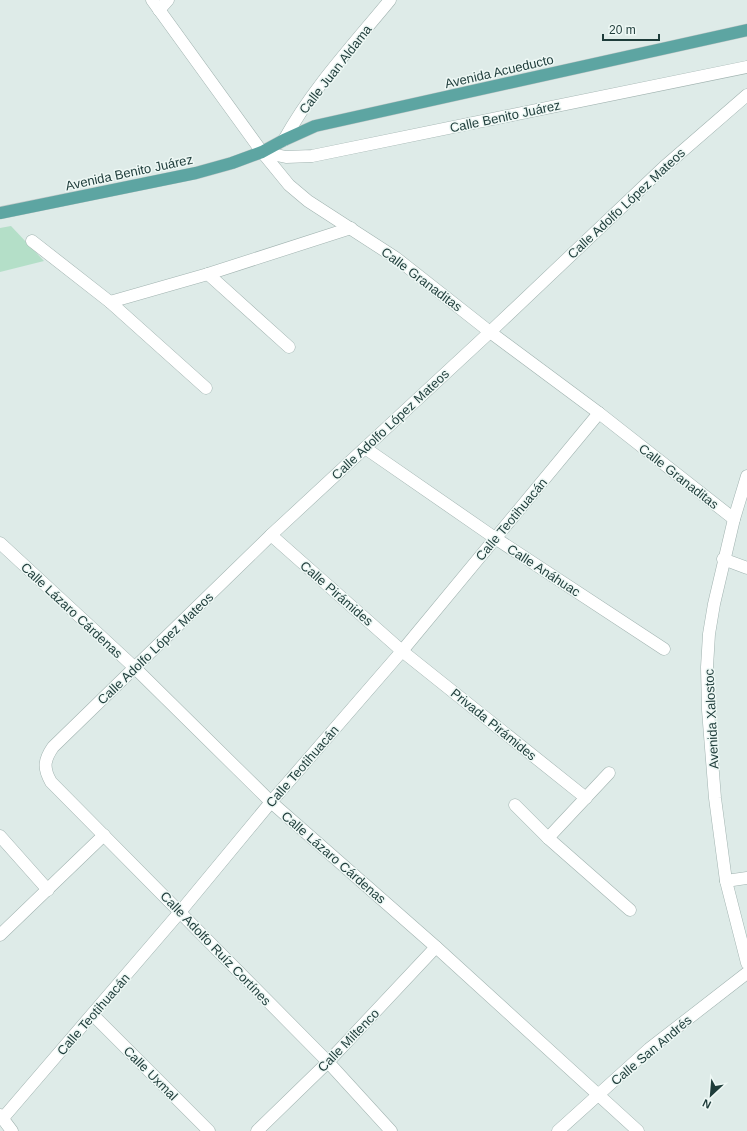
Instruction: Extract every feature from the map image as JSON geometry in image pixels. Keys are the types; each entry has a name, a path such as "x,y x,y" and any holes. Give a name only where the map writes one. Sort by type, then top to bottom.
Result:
{"main road":[{"name":"Avenida Acueducto","path":"262,152 315,126 747,30"},
{"name":"Avenida Benito Juárez","path":"0,213 196,173 232,163 262,152"}],"street":[{"name":"Calle Granaditas","path":"152,0 262,152 289,185 308,201 396,258 490,332 599,413 734,519"},
{"path":"159,10 168,0"},
{"name":"Calle Juan Aldama","path":"284,140 310,97 390,0"},
{"name":"Calle Benito Juárez","path":"262,152 286,157 312,156 747,67"},
{"name":"Calle Adolfo López Mateos","path":"45,765 47,756 53,747 271,535 490,332 664,167 747,95"},
{"path":"110,302 208,274 351,228"},
{"path":"32,241 110,302 206,388"},
{"path":"208,274 289,347"},
{"name":"Calle Teotihuacán","path":"2,1117 93,1015 271,802 402,651 599,413"},
{"name":"Calle Anáhuac","path":"364,448 495,538 664,649"},
{"name":"Avenida Xalostoc","path":"747,476 723,559 709,634 707,667 708,710 715,798 726,881 747,963"},
{"name":"Calle Pirámides","path":"271,535 402,651"},
{"name":"Calle Lázaro Cárdenas","path":"0,543 134,667 271,802 436,946 638,1131"},
{"path":"723,559 747,568"},
{"name":"Privada Pirámides","path":"402,651 586,798"},
{"name":"Calle Adolfo Ruíz Cortínes","path":"45,765 46,774 51,782 328,1062 392,1131"},
{"path":"548,838 609,773"},
{"path":"515,805 548,838 630,910"},
{"path":"0,935 104,835"},
{"path":"0,836 48,890"},
{"path":"726,881 747,878"},
{"name":"Calle Miltenco","path":"257,1131 328,1062 436,946"},
{"name":"Calle San Andrés","path":"558,1131 649,1049 747,973"},
{"name":"Calle Uxmal","path":"93,1015 209,1131"},
{"path":"2,1117 12,1131"}],"green space":[{"path":"11,226 44,261 0,272 0,228"}]}
